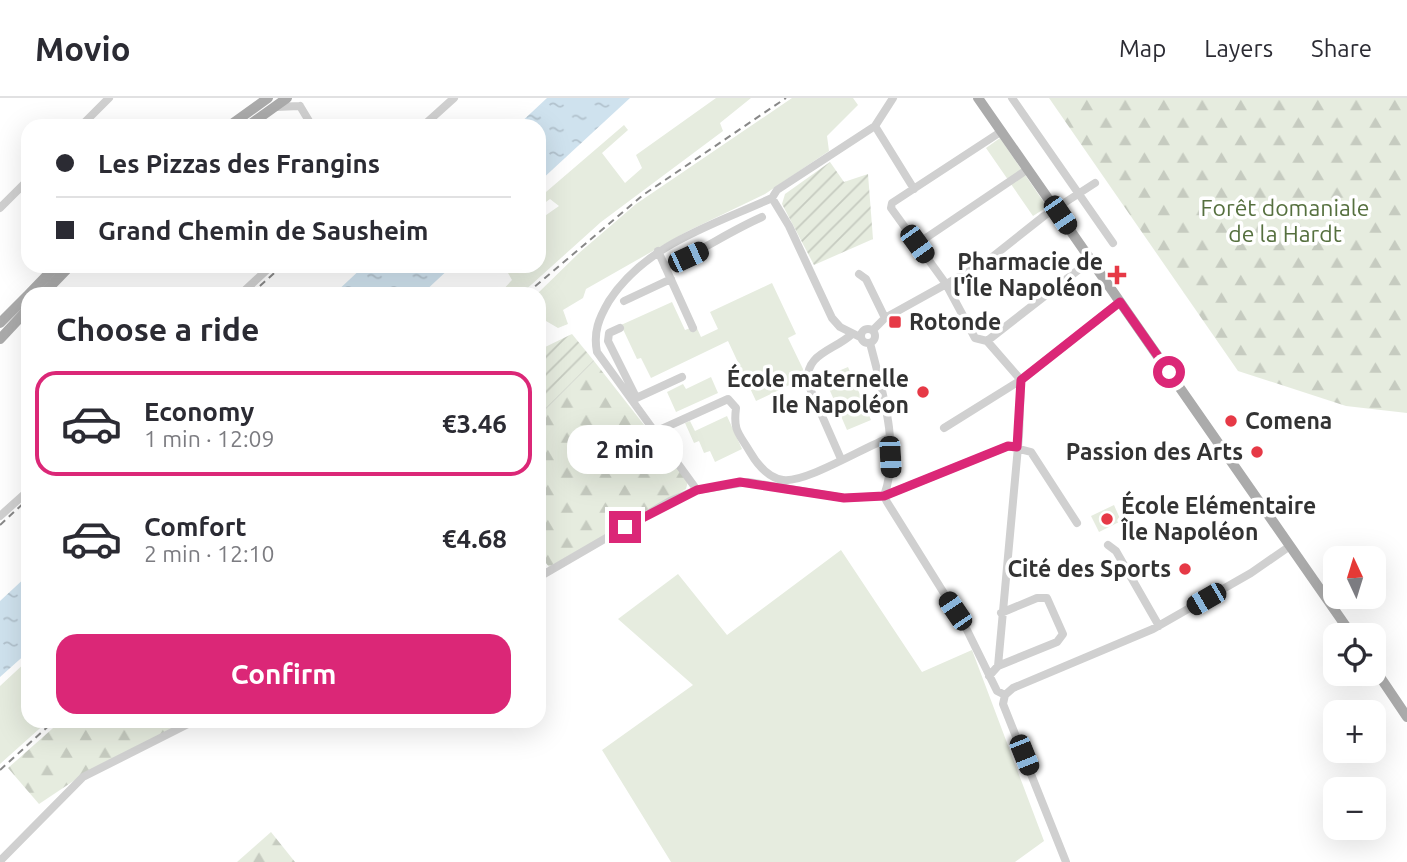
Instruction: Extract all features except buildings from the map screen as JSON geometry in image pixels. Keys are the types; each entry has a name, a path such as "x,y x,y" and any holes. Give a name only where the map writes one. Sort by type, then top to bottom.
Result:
{"main road":[{"path":"242,119 271,103 287,98"},
{"path":"978,98 1344,623"},
{"path":"255,119 271,103"},
{"path":"35,287 49,273"},
{"path":"50,287 63,273"},
{"path":"0,323 21,301"},
{"path":"0,339 21,316"},
{"path":"1386,686 1407,717"}],"street":[{"path":"88,119 108,98"},
{"path":"300,106 307,98"},
{"path":"431,119 454,98"},
{"path":"634,398 605,364 597,352 594,340 602,312 637,266 658,251 772,198 777,190 875,126 893,98"},
{"path":"1012,98 1113,243"},
{"path":"271,103 300,106"},
{"path":"300,106 308,119"},
{"path":"875,126 914,189"},
{"path":"998,666 1021,380 988,341 975,338 946,284 891,208 892,203 1002,131"},
{"path":"917,244 1028,169"},
{"path":"873,330 885,318 986,262 1055,208 1095,183"},
{"path":"0,208 21,187"},
{"path":"772,198 789,226 832,318 863,341 870,343"},
{"path":"666,267 710,247 721,235 762,217"},
{"path":"658,251 693,328"},
{"path":"988,341 1091,260"},
{"path":"248,287 264,273"},
{"path":"859,274 866,279 885,318"},
{"path":"624,300 671,279"},
{"path":"944,428 1021,380 1120,302"},
{"path":"620,328 608,337 634,398 697,490"},
{"path":"841,459 808,384 807,375 816,357 864,329 873,330"},
{"path":"870,343 875,338 873,330"},
{"path":"870,343 886,408 889,438 891,481 884,496"},
{"path":"605,364 617,359"},
{"path":"634,398 682,377"},
{"path":"655,432 728,399 736,408 734,424 753,458 771,476 785,480 802,477 889,438"},
{"path":"546,573 670,501 697,490 748,482 844,498 884,496 1008,446 1031,452 1077,523"},
{"path":"891,481 901,490"},
{"path":"884,496 928,572 967,630 997,691 1005,695"},
{"path":"0,516 21,497"},
{"path":"1108,545 1115,551 1159,626"},
{"path":"1066,862 1003,704 1005,695 1013,688 1159,626 1251,573 1290,546"},
{"path":"989,676 998,666 1057,642 1063,634 1047,598 1038,598 1001,613"},
{"path":"4,860 83,777 180,728"}],"green space":[{"path":"716,98 751,98 720,123 723,131 601,222 546,272 546,215 559,206 550,199 546,202 546,192 624,125 628,130 602,153 625,183 642,168 636,155"},
{"path":"792,98 853,98 858,105 827,136 829,151 765,194 688,231 586,289 583,298 563,310 568,324 558,328 546,321 544,287 636,204"},
{"name":"Forêt domaniale de la Hardt","path":"1049,98 1407,98 1407,413 1346,406 1238,371"},
{"path":"1000,138 1047,207 1033,216 986,148"},
{"path":"830,162 844,182 868,174 873,239 814,265 782,204 785,194"},
{"path":"508,273 544,273 529,287 506,287 512,280"},
{"path":"772,283 796,334 788,338 803,369 804,378 756,401 728,341 651,378 641,358 637,359 621,325 672,302 685,330 696,326 701,337 718,329 710,312"},
{"path":"572,334 594,361 546,409 546,347"},
{"path":"594,361 688,481 686,489 549,567 546,563 546,409"},
{"path":"848,367 871,420 847,430 824,377"},
{"path":"711,377 718,393 676,412 667,392 683,384 686,389"},
{"path":"727,416 742,449 715,462 710,451 704,453 699,441 694,443 685,423 690,421 695,431"},
{"path":"1114,505 1121,521 1099,532 1091,516"},
{"path":"841,550 922,672 972,650 1044,841 1015,862 671,862 602,750 693,685 618,619 678,574 727,635"},
{"path":"21,666 21,728 40,728 0,764 0,686"},
{"path":"53,728 174,728 81,776 39,804 8,768"},
{"path":"271,832 295,862 237,862"}],"water":[{"path":"547,98 630,98 546,176 546,119 524,119"},
{"path":"356,273 444,273 430,287 342,287"},
{"path":"21,582 21,658 0,677 0,601"}],"railway":[{"path":"534,287 643,195 786,98"},
{"path":"259,287 274,273"},
{"path":"0,525 21,506"},
{"path":"0,770 46,728"}],"place":[{"name":"Pharmacie de l'Île Napoléon","path":"1117,275"},
{"name":"Rotonde","path":"895,322"},
{"name":"École maternelle Ile Napoléon","path":"923,392"},
{"name":"Comena","path":"1231,421"},
{"name":"Passion des Arts","path":"1257,452"},
{"name":"École Elémentaire Île Napoléon","path":"1107,519"},
{"name":"Cité des Sports","path":"1185,569"}],"route":[{"path":"625,527 670,501 719,485 748,482 844,498 884,496 1008,446 1017,447 1021,380 1120,302 1169,372"}]}
